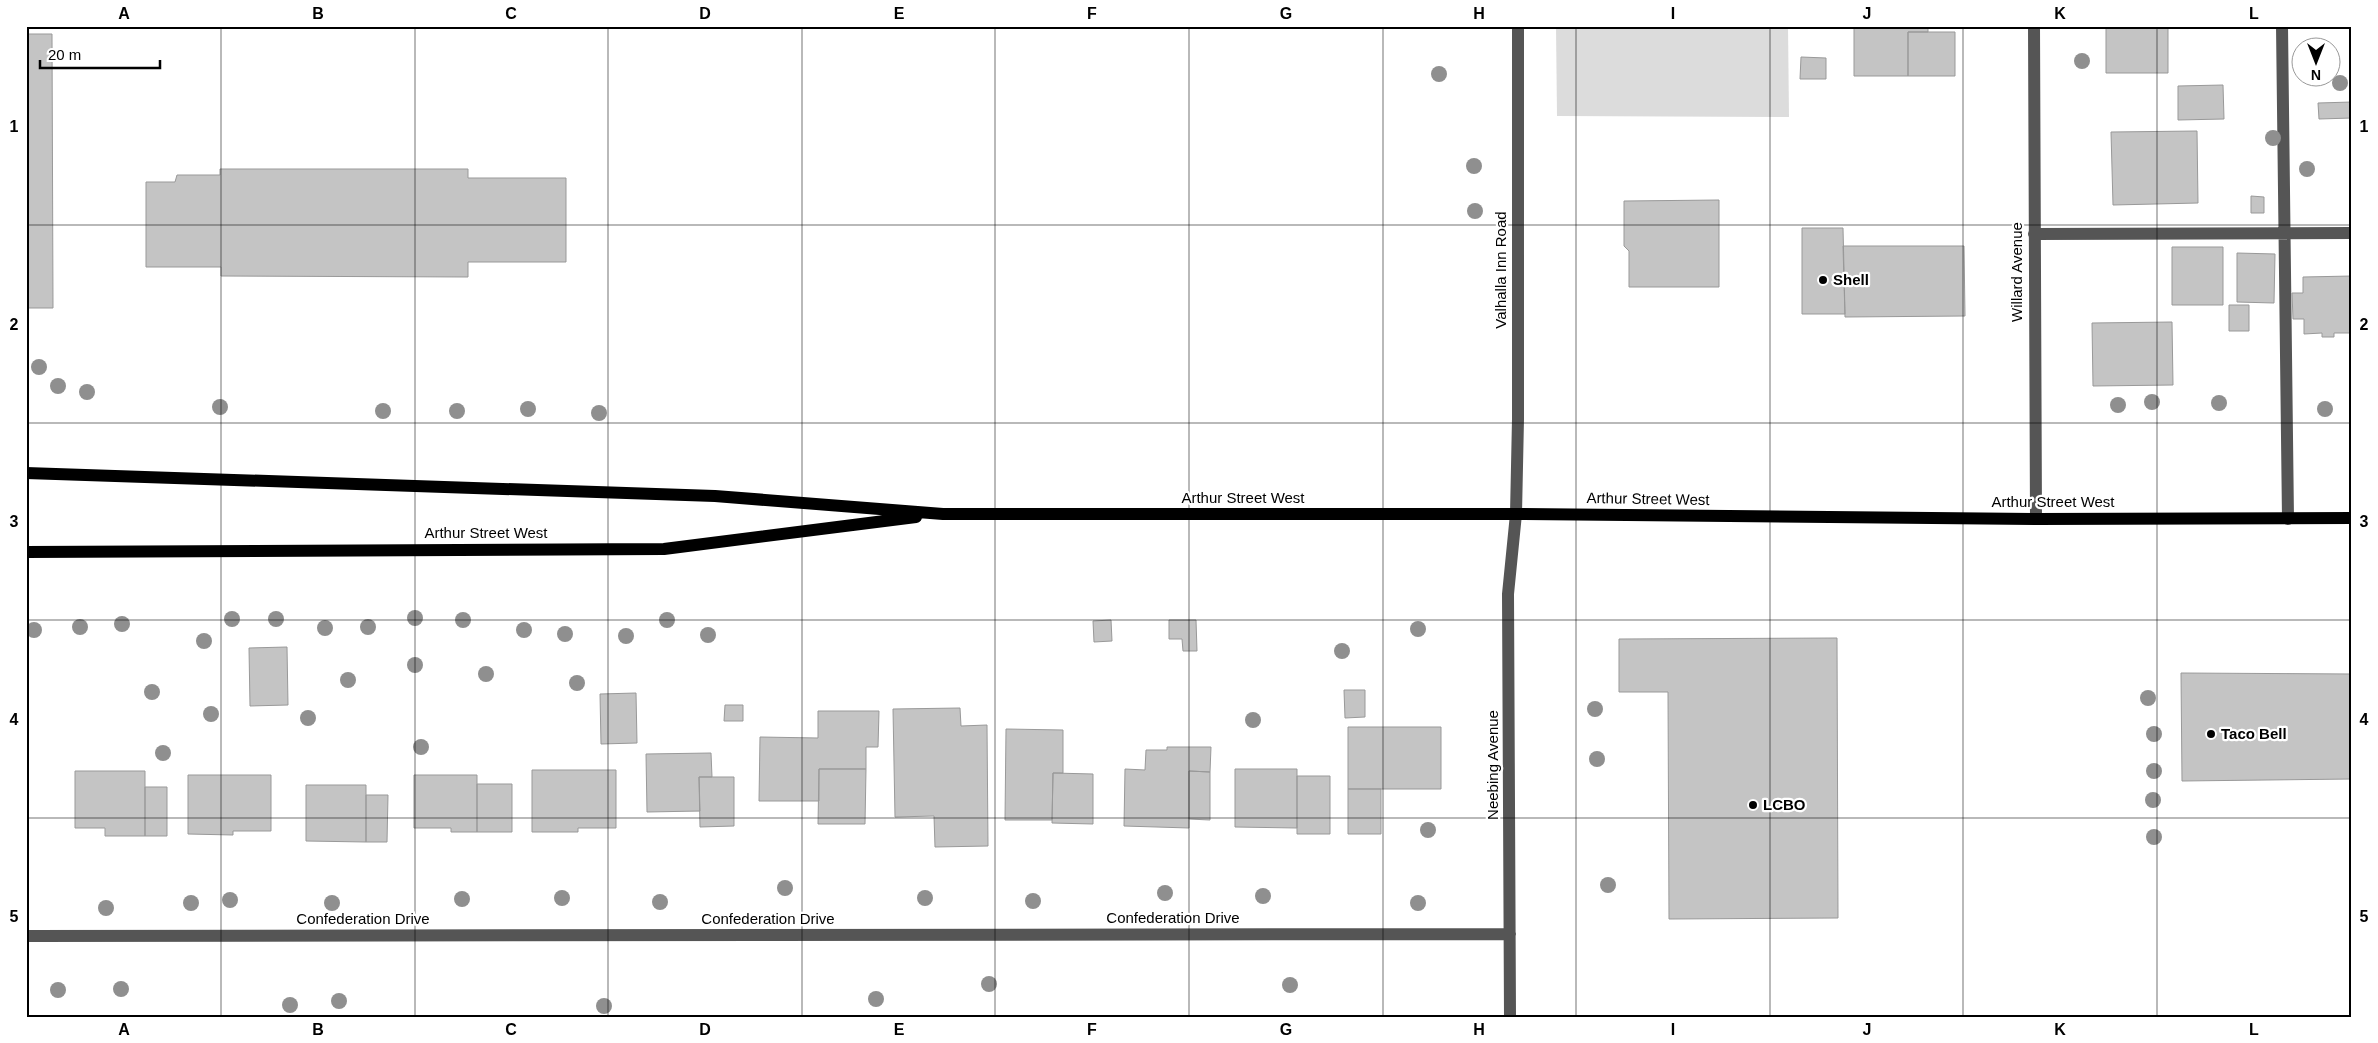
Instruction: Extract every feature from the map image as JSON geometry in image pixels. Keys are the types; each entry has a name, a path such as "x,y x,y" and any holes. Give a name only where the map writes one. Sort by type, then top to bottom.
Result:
{"main road":[{"name":"Arthur Street West","path":"26,473 715,496 943,514 1516,514 2036,518 2352,518"},
{"name":"Arthur Street West","path":"26,552 664,549 943,514"}],"street":[{"name":"Valhalla Inn Road","path":"1516,514 1518,419 1518,26"},
{"name":"Willard Avenue","path":"2034,26 2036,518"},
{"path":"2282,26 2288,518"},
{"path":"2034,234 2352,233"},
{"name":"Neebing Avenue","path":"1510,1017 1508,594 1516,514"},
{"name":"Confederation Drive","path":"26,936 1510,934"}],"shaded area":[{"path":"1556,26 1788,26 1789,117 1557,116"}],"building":[{"path":"1854,26 1928,26 1928,32 1908,32 1908,76 1854,76"},
{"path":"2106,26 2168,26 2168,73 2106,73"},
{"path":"1908,32 1955,32 1955,76 1908,76"},
{"path":"26,34 52,34 53,308 26,308"},
{"path":"1801,57 1826,58 1826,79 1800,79"},
{"path":"2223,85 2224,119 2178,120 2178,86"},
{"path":"2352,102 2352,118 2319,119 2318,103"},
{"path":"2197,131 2198,203 2113,205 2111,132"},
{"path":"220,169 468,169 468,178 566,178 566,262 468,262 468,277 221,276 221,267 146,267 146,182 175,182 177,175 220,175"},
{"path":"2251,196 2264,197 2264,213 2251,213"},
{"path":"1719,200 1719,287 1629,287 1629,251 1624,246 1624,201"},
{"name":"Shell","path":"1802,228 1843,228 1845,314 1802,314"},
{"path":"1843,246 1964,246 1965,316 1845,317"},
{"path":"2172,247 2223,247 2223,305 2172,305"},
{"path":"2237,253 2275,254 2274,303 2237,302"},
{"path":"2352,276 2352,333 2334,333 2334,337 2322,337 2322,333 2304,334 2304,319 2293,319 2292,293 2303,293 2303,277"},
{"path":"2229,305 2249,305 2249,331 2229,331"},
{"path":"2172,322 2173,385 2093,386 2092,323"},
{"path":"1111,620 1112,641 1094,642 1093,621"},
{"path":"1169,620 1196,620 1197,651 1183,651 1182,639 1169,639"},
{"name":"LCBO","path":"1837,638 1838,918 1669,919 1668,692 1619,692 1619,639"},
{"path":"287,647 288,705 250,706 249,648"},
{"path":"2181,673 2352,674 2352,779 2182,781"},
{"path":"1344,690 1365,690 1365,717 1345,718"},
{"path":"636,693 637,743 601,744 600,694"},
{"path":"725,705 743,705 743,721 724,721"},
{"path":"960,708 961,726 987,725 988,846 935,847 934,816 895,817 893,709"},
{"path":"818,711 879,711 878,747 866,747 866,769 819,769 819,801 759,801 760,737 818,738"},
{"path":"1348,727 1441,727 1441,789 1348,789"},
{"path":"1006,729 1063,730 1063,773 1053,773 1052,820 1005,820"},
{"path":"1167,747 1211,747 1210,772 1189,771 1189,828 1124,826 1125,769 1145,770 1146,750 1167,750"},
{"path":"711,753 712,777 699,777 700,811 647,812 646,754"},
{"path":"819,769 866,769 865,824 818,824"},
{"path":"1235,769 1297,769 1297,828 1235,827"},
{"path":"532,770 616,770 616,828 578,828 578,832 532,832"},
{"path":"75,771 145,771 145,836 105,836 105,828 75,828"},
{"path":"1189,771 1210,772 1210,820 1189,819"},
{"path":"1053,773 1093,774 1093,824 1052,823"},
{"path":"188,775 271,775 271,831 233,831 233,835 188,834"},
{"path":"414,775 477,775 477,832 451,832 451,828 414,828"},
{"path":"1297,776 1330,776 1330,834 1297,834"},
{"path":"699,777 734,777 734,826 700,827"},
{"path":"477,784 512,784 512,832 477,832"},
{"path":"306,785 366,785 366,842 306,841"},
{"path":"145,787 167,787 167,836 145,836"},
{"path":"1348,789 1381,789 1381,834 1348,834"},
{"path":"366,795 388,795 387,842 366,842"}],"place":[{"name":"Shell","path":"1823,280"},
{"name":"Taco Bell","path":"2211,734"},
{"name":"LCBO","path":"1753,805"}]}
